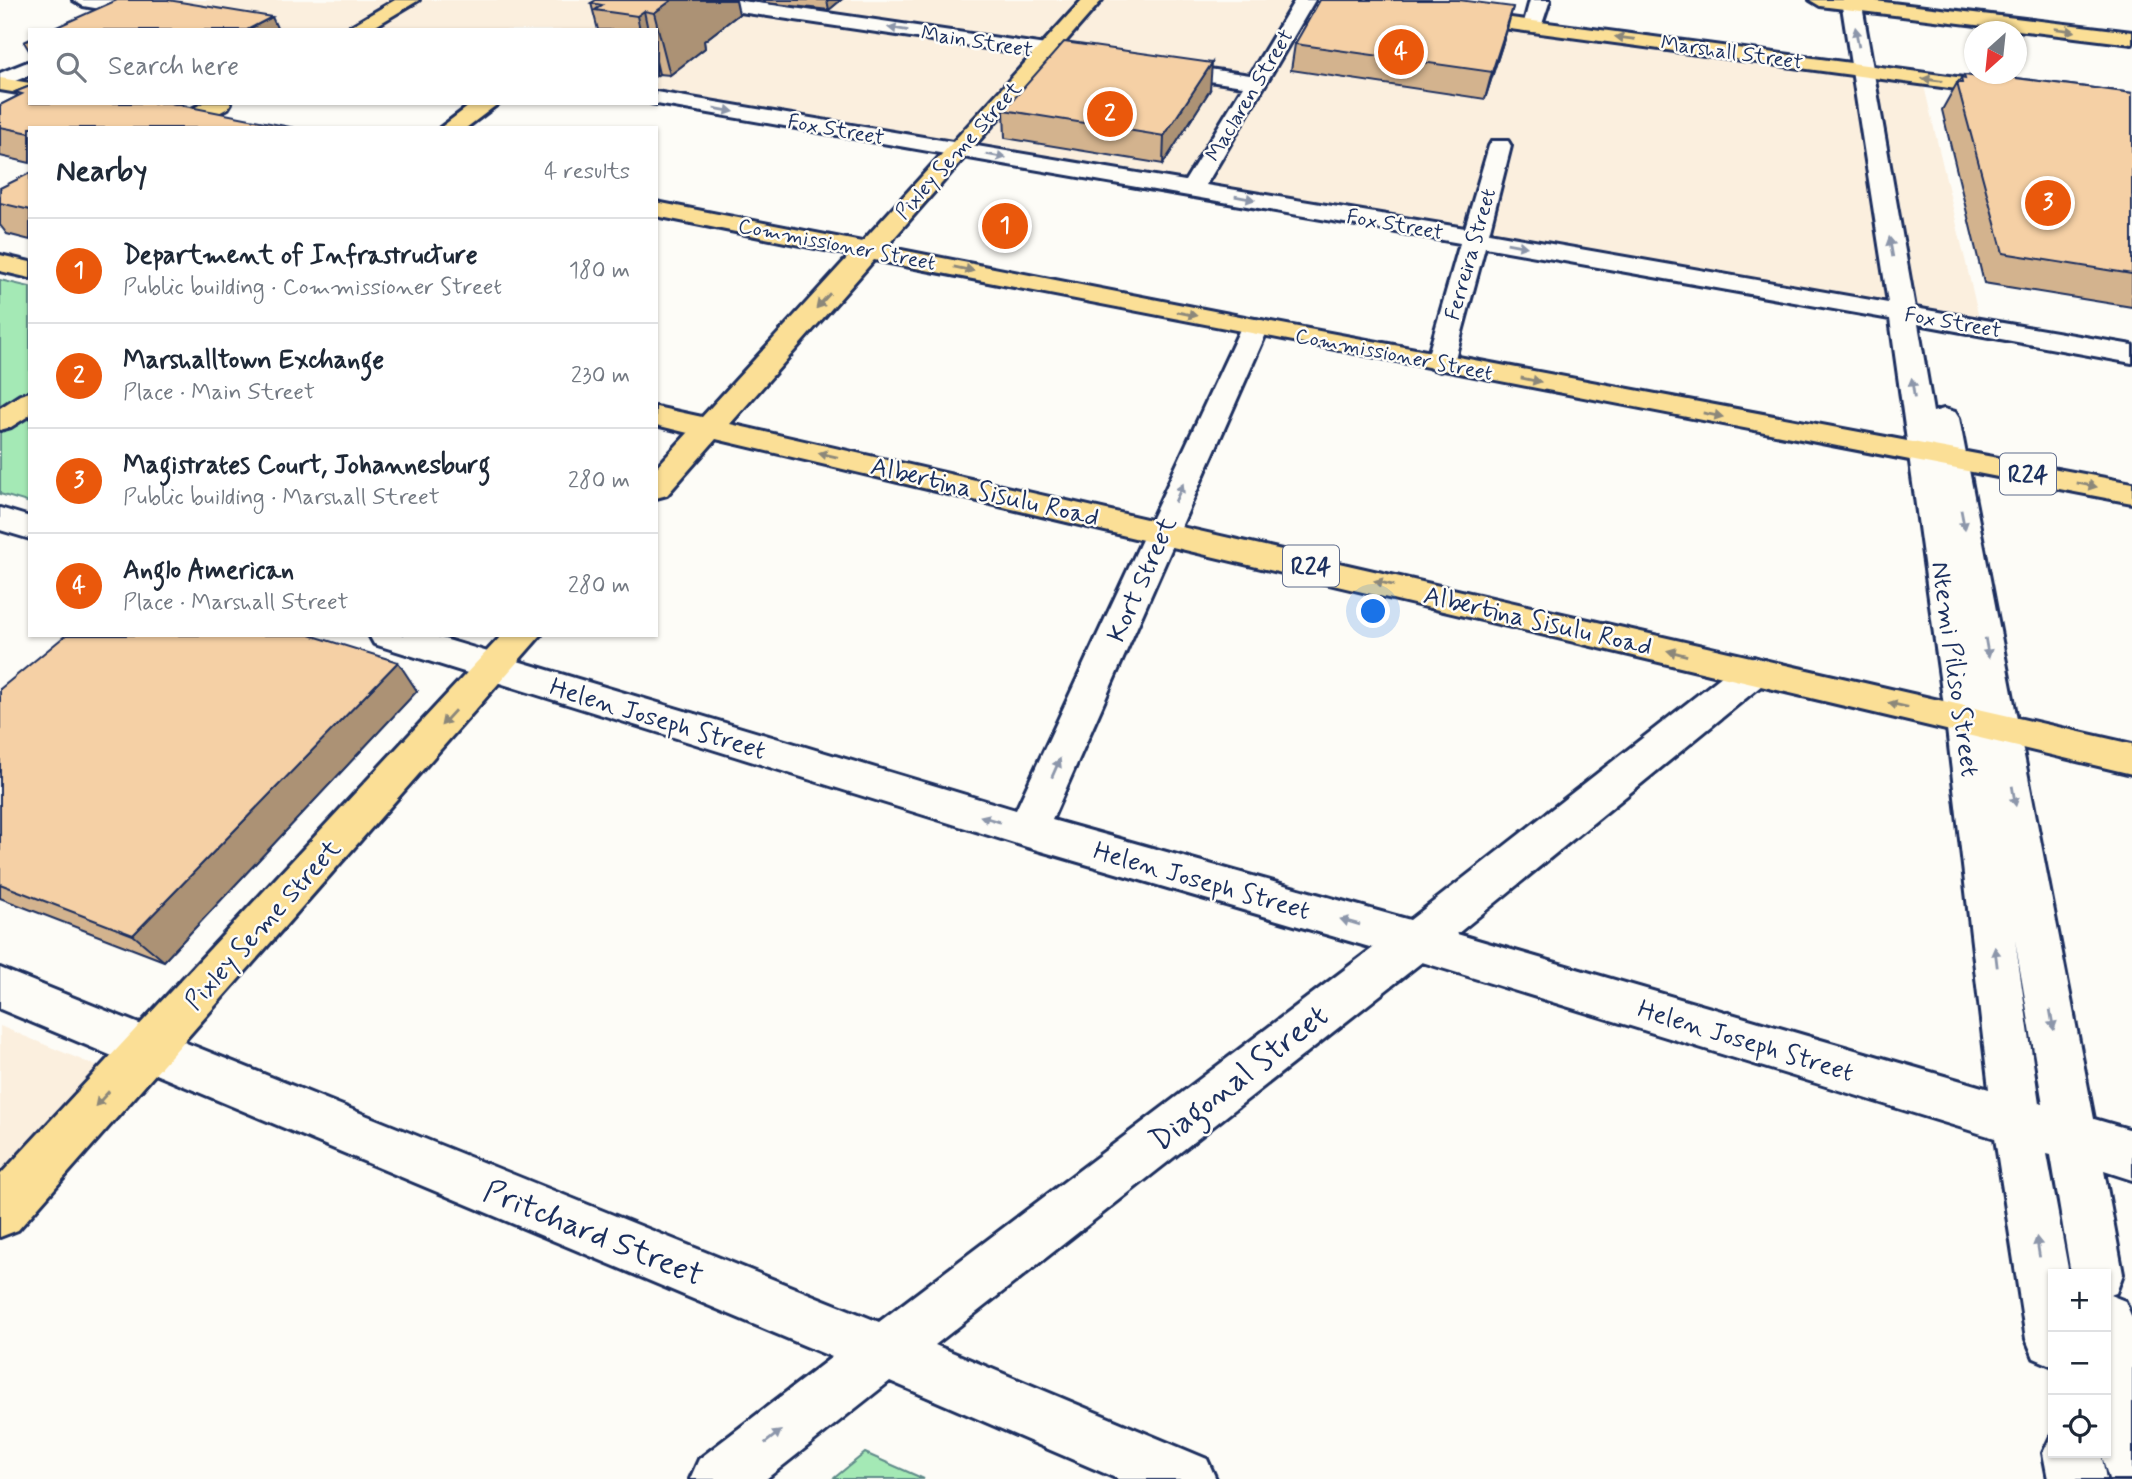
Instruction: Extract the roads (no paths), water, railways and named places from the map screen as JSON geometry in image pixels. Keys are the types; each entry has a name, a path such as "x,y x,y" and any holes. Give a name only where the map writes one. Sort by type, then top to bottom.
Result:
{"main road":[{"path":"358,28 409,0"},
{"name":"Pixley Seme Street","path":"658,486 1093,0"},
{"path":"1820,0 1861,2 2132,38"},
{"name":"Marshall Street","path":"1439,14 2032,93"},
{"path":"0,82 28,89"},
{"path":"454,126 485,105"},
{"path":"153,113 182,124 221,114"},
{"name":"Commissioner Street","path":"658,209 1255,327 2132,493"},
{"path":"0,262 28,269"},
{"path":"0,421 28,402"},
{"name":"Albertina Sisulu Road","path":"658,415 2132,759"},
{"name":"Pixley Seme Street","path":"0,1212 521,637"}],"street":[{"path":"83,0 247,28"},
{"path":"119,25 173,0"},
{"name":"Main Street","path":"699,0 1112,61"},
{"name":"Maclaren Street","path":"1192,189 1305,0"},
{"path":"1533,26 1540,0"},
{"name":"Ntemi Piliso Street","path":"1861,2 1919,308 1937,457 1983,724 2073,1138 2096,1269"},
{"path":"1138,65 1256,82"},
{"path":"0,82 28,68"},
{"name":"Ntemi Piliso Street","path":"1873,71 1891,111"},
{"name":"Fox Street","path":"658,98 1476,238 1919,308 2132,354"},
{"name":"Ferreira Street","path":"1440,362 1500,146"},
{"name":"Kort Street","path":"1027,830 1255,327"},
{"path":"0,519 28,527"},
{"name":"Helen Joseph Street","path":"393,637 1027,830 1416,941 2132,1154"},
{"name":"Diagonal Street","path":"719,1479 1416,941 1754,671"},
{"name":"Ntemi Piliso Street","path":"1983,724 2017,1121 2052,1332"},
{"name":"Pritchard Street","path":"0,988 1187,1479"},
{"path":"2108,1332 2132,1464"},
{"path":"2073,1458 2077,1479"}],"place":[{"name":"Anglo American","path":"1401,52"},
{"name":"Marshalltown Exchange","path":"1110,114"},
{"name":"Magistrates Court, Johannesburg","path":"2048,203"},
{"name":"Department of Infrastructure","path":"1005,226"}]}
